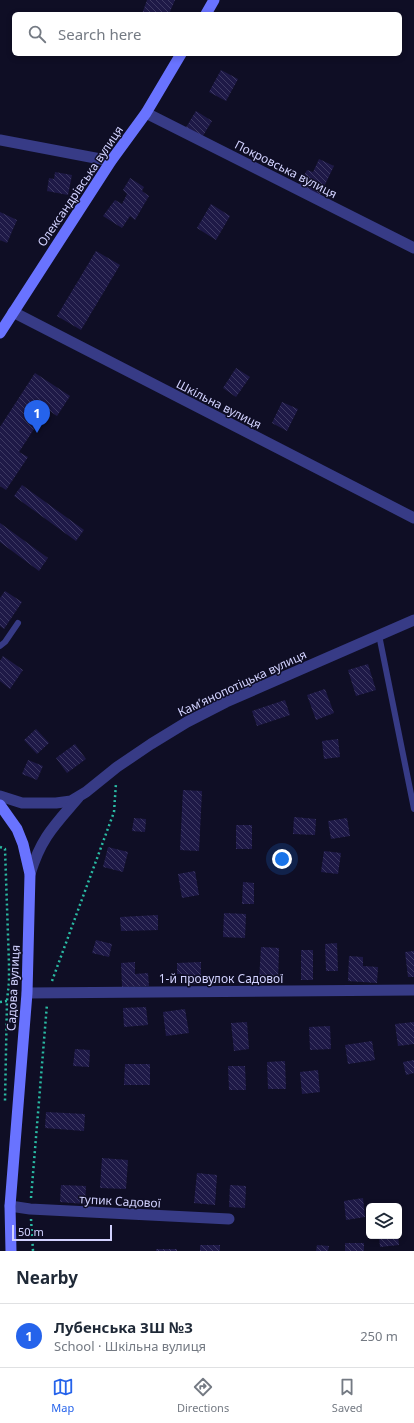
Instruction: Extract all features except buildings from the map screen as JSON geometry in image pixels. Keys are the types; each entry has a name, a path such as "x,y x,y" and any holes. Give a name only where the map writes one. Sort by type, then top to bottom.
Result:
{"main road":[{"path":"207,12 214,0"},
{"name":"Олександрівська вулиця","path":"0,333 111,161 146,113 181,56"},
{"name":"Садова вулиця","path":"0,805 17,829 23,844 30,874 27,993 10,1206 11,1251"}],"street":[{"name":"Покровська вулиця","path":"146,113 414,248"},
{"path":"0,140 111,161"},
{"name":"Шкільна вулиця","path":"13,312 414,518"},
{"name":"Камʼянопотіцька вулиця","path":"0,796 22,803 44,804 71,800 80,796 117,767 187,722 213,709 414,620"},
{"path":"30,874 35,857 43,840 53,825 80,796"},
{"name":"1-й провулок Садової","path":"27,993 414,990"},
{"name":"тупик Садової","path":"10,1206 30,1209 229,1219"}],"lane":[{"path":"0,646 5,642 18,623"},
{"path":"379,635 414,809"}],"path":[{"path":"33,1251 30,1209 48,992 114,812 117,767"},
{"path":"0,847 5,849 9,964 5,1103"}],"place":[{"name":"Лубенська ЗШ №3","path":"37,433"}]}
